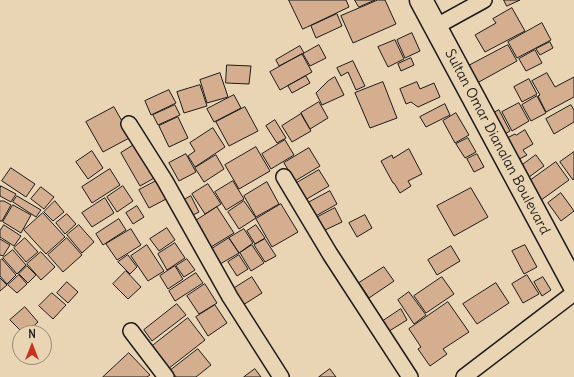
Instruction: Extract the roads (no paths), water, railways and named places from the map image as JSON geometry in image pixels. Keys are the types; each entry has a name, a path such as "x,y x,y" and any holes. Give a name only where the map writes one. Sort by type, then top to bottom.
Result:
{"main road":[{"name":"Sultan Omar Dianalan Boulevard","path":"420,0 574,285"}],"street":[{"path":"435,27 484,0"},
{"path":"129,124 165,181 230,297 281,377"},
{"path":"284,177 330,254 410,377"},
{"path":"464,377 574,293"},
{"path":"131,331 166,377"}]}
